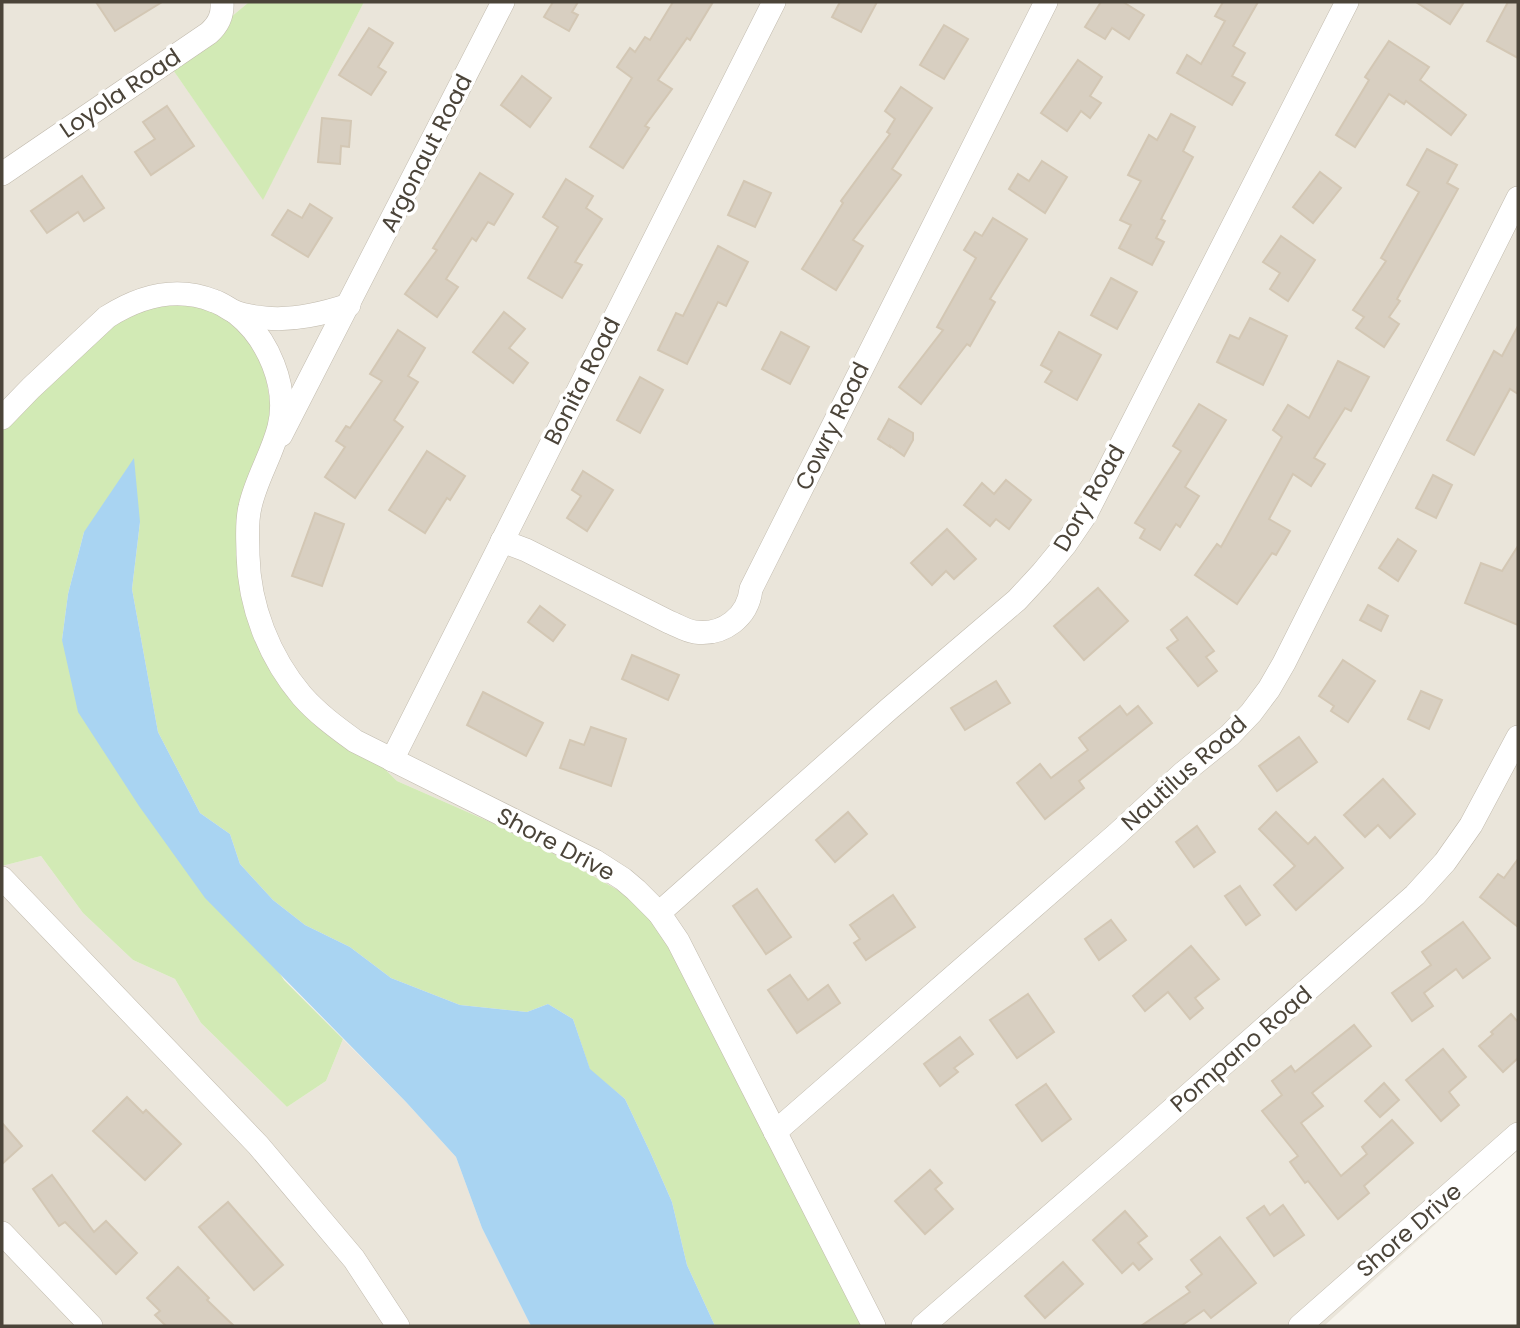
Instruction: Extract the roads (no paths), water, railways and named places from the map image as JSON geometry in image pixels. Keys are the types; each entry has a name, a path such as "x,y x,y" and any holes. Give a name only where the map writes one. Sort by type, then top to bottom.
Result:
{"street":[{"name":"Loyola Road","path":"2,174 209,33 222,16 222,2"},
{"name":"Argonaut Road","path":"349,305 503,2"},
{"name":"Bonita Road","path":"392,760 774,2"},
{"name":"Cowry Road","path":"502,541 526,550 692,632 722,630 734,622 744,610 757,576 1046,2"},
{"name":"Dory Road","path":"659,913 889,709 1017,600 1065,545 1086,514 1347,2"},
{"name":"Nautilus Road","path":"775,1132 1117,834 1183,772 1230,735 1251,713 1284,663 1518,198"},
{"name":"Shore Drive","path":"2,418 107,317 120,309 162,294 201,297 236,313 255,331 269,356 278,378 281,402 279,425 268,459"},
{"name":"Shore Drive","path":"236,313 264,318 293,318 322,314 349,305"},
{"name":"Shore Drive","path":"349,305 268,459 250,508 247,533 248,571 255,609 281,667 302,696 327,721 355,741 595,861 624,879 659,913 678,941 874,1326"},
{"name":"Pompano Road","path":"923,1326 1415,895 1445,862 1471,825 1518,737"},
{"path":"2,878 258,1145 354,1259 398,1326"},
{"name":"Shore Drive","path":"1300,1326 1518,1134"},
{"path":"2,1233 91,1326"}],"water":[{"path":"134,458 140,522 132,589 158,732 200,813 230,834 240,864 273,900 305,925 350,947 391,978 460,1005 527,1012 548,1004 573,1019 590,1069 625,1099 651,1154 672,1202 687,1265 715,1326 531,1326 482,1228 456,1157 406,1102 205,898 139,806 78,712 62,640 68,594 84,532"}]}
